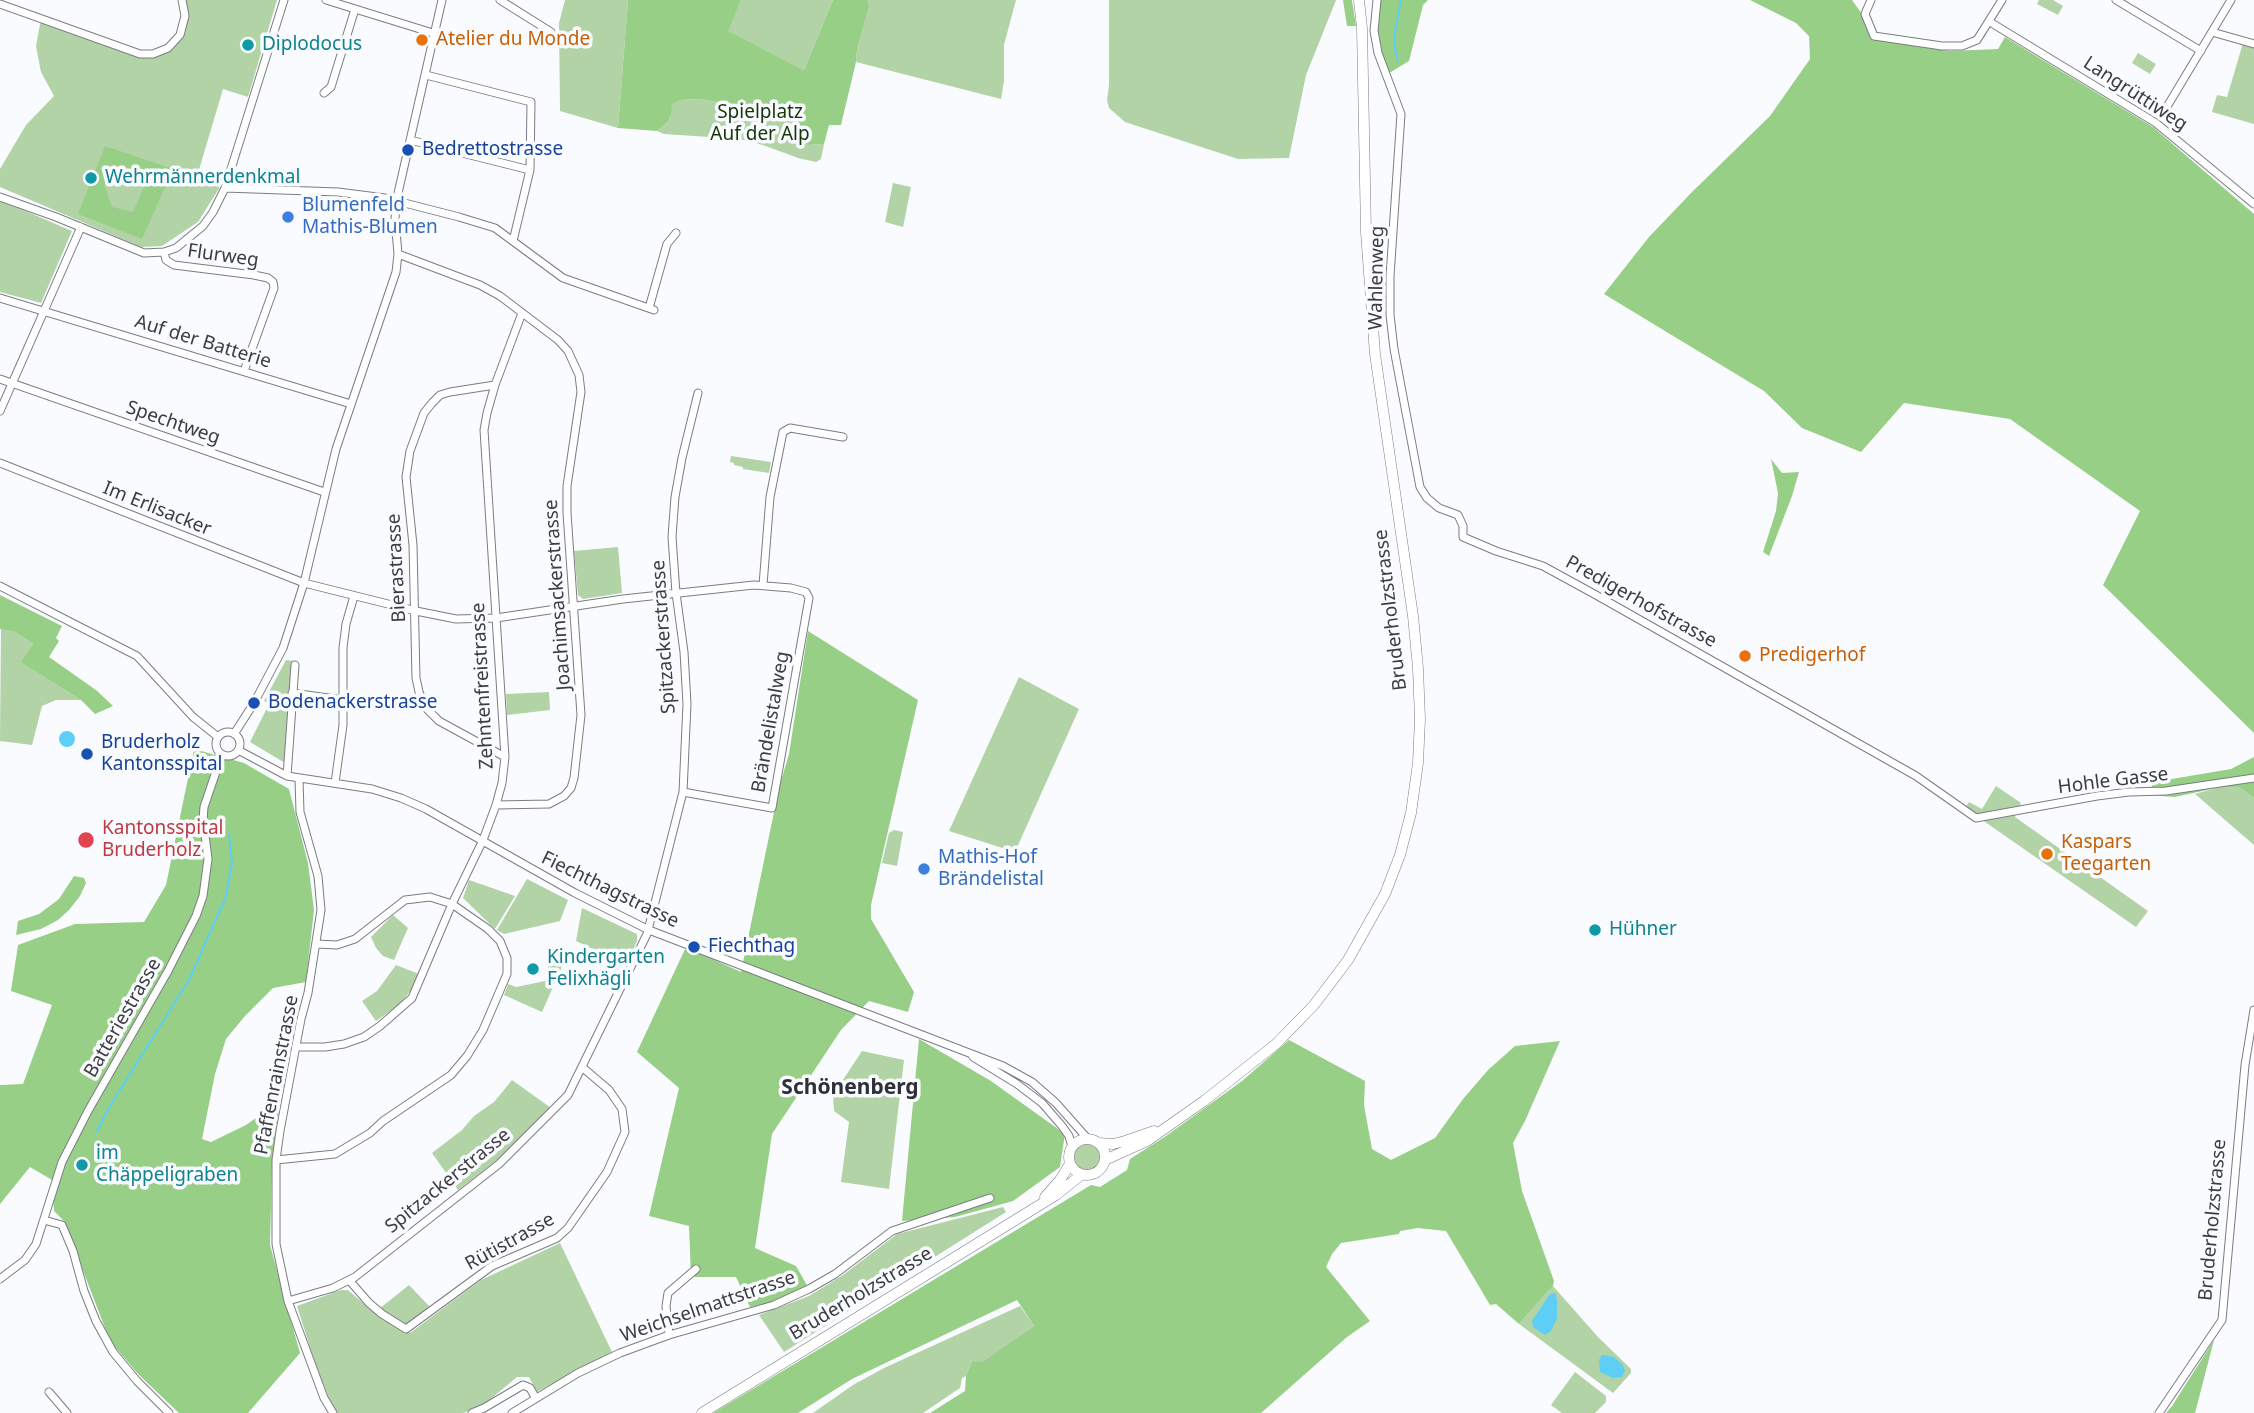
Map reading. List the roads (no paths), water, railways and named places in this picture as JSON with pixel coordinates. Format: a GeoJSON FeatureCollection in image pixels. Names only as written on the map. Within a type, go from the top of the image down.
{"type":"FeatureCollection","features":[{"type":"Feature","properties":{"kind":"main road","name":"Bruderholzstrasse"},"geometry":{"type":"LineString","coordinates":[[702,1413],[1056,1195],[1082,1175],[1098,1172],[1105,1160],[1147,1141],[1241,1074],[1276,1044],[1331,985],[1368,928],[1385,894],[1400,855],[1411,813],[1418,763],[1420,719],[1413,616],[1375,354],[1366,232],[1362,28],[1359,0]]}},
{"type":"Feature","properties":{"kind":"main road","name":"Bruderholzstrasse"},"geometry":{"type":"LineString","coordinates":[[1087,1138],[1099,1143],[1113,1144],[1171,1125]]}},
{"type":"Feature","properties":{"kind":"main road"},"geometry":{"type":"LineString","coordinates":[[1072,1147],[1079,1140],[1087,1138]]}},
{"type":"Feature","properties":{"kind":"main road"},"geometry":{"type":"LineString","coordinates":[[1099,1143],[1104,1149],[1105,1160]]}},
{"type":"Feature","properties":{"kind":"main road","name":"Bruderholzstrasse"},"geometry":{"type":"LineString","coordinates":[[1038,1206],[1060,1181],[1070,1164],[1068,1155],[1072,1147]]}},
{"type":"Feature","properties":{"kind":"main road"},"geometry":{"type":"LineString","coordinates":[[1070,1164],[1074,1171],[1082,1175]]}},
{"type":"Feature","properties":{"kind":"street"},"geometry":{"type":"LineString","coordinates":[[0,4],[140,54],[153,54],[168,48],[180,35],[185,16],[182,0]]}},
{"type":"Feature","properties":{"kind":"street"},"geometry":{"type":"LineString","coordinates":[[0,197],[144,253],[176,247],[203,226],[225,188],[284,0]]}},
{"type":"Feature","properties":{"kind":"street"},"geometry":{"type":"LineString","coordinates":[[326,0],[436,34]]}},
{"type":"Feature","properties":{"kind":"street"},"geometry":{"type":"LineString","coordinates":[[234,734],[284,648],[304,583],[336,449],[393,281],[398,254],[396,202],[442,0]]}},
{"type":"Feature","properties":{"kind":"street"},"geometry":{"type":"LineString","coordinates":[[500,0],[551,32]]}},
{"type":"Feature","properties":{"kind":"street","name":"Wahlenweg"},"geometry":{"type":"LineString","coordinates":[[1377,0],[1374,31],[1378,53],[1401,114],[1390,276],[1390,315],[1394,349],[1420,487],[1427,498],[1440,508],[1458,515],[1463,526],[1463,537]]}},
{"type":"Feature","properties":{"kind":"street"},"geometry":{"type":"LineString","coordinates":[[1871,0],[1865,14],[1874,36],[1942,46],[1962,46],[1977,40],[2002,0]]}},
{"type":"Feature","properties":{"kind":"street"},"geometry":{"type":"LineString","coordinates":[[2116,0],[2202,51]]}},
{"type":"Feature","properties":{"kind":"street"},"geometry":{"type":"LineString","coordinates":[[2165,110],[2231,0]]}},
{"type":"Feature","properties":{"kind":"street"},"geometry":{"type":"LineString","coordinates":[[324,93],[331,87],[355,9]]}},
{"type":"Feature","properties":{"kind":"street","name":"Langrüttiweg"},"geometry":{"type":"LineString","coordinates":[[1990,22],[2156,123],[2254,204]]}},
{"type":"Feature","properties":{"kind":"street"},"geometry":{"type":"LineString","coordinates":[[2213,32],[2254,44]]}},
{"type":"Feature","properties":{"kind":"street"},"geometry":{"type":"LineString","coordinates":[[426,75],[531,102],[530,170],[513,241]]}},
{"type":"Feature","properties":{"kind":"street"},"geometry":{"type":"LineString","coordinates":[[411,140],[530,170]]}},
{"type":"Feature","properties":{"kind":"street"},"geometry":{"type":"LineString","coordinates":[[225,188],[338,192],[385,198],[495,228],[562,278],[652,309],[667,244],[676,233]]}},
{"type":"Feature","properties":{"kind":"street"},"geometry":{"type":"LineString","coordinates":[[0,411],[81,227]]}},
{"type":"Feature","properties":{"kind":"street","name":"Flurweg"},"geometry":{"type":"LineString","coordinates":[[164,251],[166,260],[174,265],[254,275],[273,282],[274,288],[244,371]]}},
{"type":"Feature","properties":{"kind":"street","name":"Joachimsackerstrasse"},"geometry":{"type":"LineString","coordinates":[[398,254],[480,285],[500,296],[558,340],[568,351],[579,375],[581,392],[568,486],[567,513],[582,727],[571,788],[564,796],[549,804],[496,805]]}},
{"type":"Feature","properties":{"kind":"street","name":"Auf der Batterie"},"geometry":{"type":"LineString","coordinates":[[0,298],[351,404]]}},
{"type":"Feature","properties":{"kind":"street","name":"Zehntenfreistrasse"},"geometry":{"type":"LineString","coordinates":[[296,1047],[341,1045],[364,1037],[412,998],[496,805],[505,757],[484,430],[495,385],[522,313]]}},
{"type":"Feature","properties":{"kind":"street","name":"Spechtweg"},"geometry":{"type":"LineString","coordinates":[[0,379],[324,492]]}},
{"type":"Feature","properties":{"kind":"street","name":"Bierastrasse"},"geometry":{"type":"LineString","coordinates":[[495,385],[440,396],[424,413],[410,451],[406,477],[413,545],[416,678],[419,692],[425,707],[439,721],[505,757]]}},
{"type":"Feature","properties":{"kind":"street","name":"Spitzackerstrasse"},"geometry":{"type":"LineString","coordinates":[[288,1301],[349,1280],[499,1164],[568,1095],[649,930],[683,792],[687,704],[672,537],[682,458],[698,393]]}},
{"type":"Feature","properties":{"kind":"street"},"geometry":{"type":"LineString","coordinates":[[763,585],[770,497],[783,432],[790,428],[842,437]]}},
{"type":"Feature","properties":{"kind":"street","name":"Im Erlisacker"},"geometry":{"type":"LineString","coordinates":[[0,463],[304,583],[456,619],[496,618],[676,593],[763,585],[802,589],[809,595]]}},
{"type":"Feature","properties":{"kind":"street","name":"Predigerhofstrasse"},"geometry":{"type":"LineString","coordinates":[[1463,537],[1543,566],[1596,595],[1916,776],[1976,818]]}},
{"type":"Feature","properties":{"kind":"street"},"geometry":{"type":"LineString","coordinates":[[0,586],[137,656],[193,716],[218,737]]}},
{"type":"Feature","properties":{"kind":"street","name":"Brändelistalweg"},"geometry":{"type":"LineString","coordinates":[[683,792],[772,808],[809,595]]}},
{"type":"Feature","properties":{"kind":"street"},"geometry":{"type":"LineString","coordinates":[[335,783],[344,726],[343,649],[346,624],[354,596]]}},
{"type":"Feature","properties":{"kind":"street"},"geometry":{"type":"LineString","coordinates":[[287,776],[295,665]]}},
{"type":"Feature","properties":{"kind":"street"},"geometry":{"type":"LineString","coordinates":[[292,693],[343,700]]}},
{"type":"Feature","properties":{"kind":"street"},"geometry":{"type":"LineString","coordinates":[[227,732],[234,734],[239,743],[238,750],[232,754],[222,754],[217,748],[218,737],[227,732]]}},
{"type":"Feature","properties":{"kind":"street","name":"Fiechthagstrasse"},"geometry":{"type":"LineString","coordinates":[[238,750],[287,776],[372,789],[401,798],[483,839],[575,893],[649,930],[984,1057],[1032,1082],[1056,1103],[1087,1138]]}},
{"type":"Feature","properties":{"kind":"street","name":"Batteriestrasse"},"geometry":{"type":"LineString","coordinates":[[0,1279],[25,1261],[36,1244],[62,1162],[196,916],[203,896],[208,859],[202,820],[204,807],[222,754]]}},
{"type":"Feature","properties":{"kind":"street","name":"Hohle Gasse"},"geometry":{"type":"LineString","coordinates":[[1976,818],[2097,796],[2165,791],[2254,778]]}},
{"type":"Feature","properties":{"kind":"street","name":"Pfaffenrainstrasse"},"geometry":{"type":"LineString","coordinates":[[299,779],[300,812],[318,876],[320,910],[276,1160],[276,1249],[288,1301],[332,1413]]}},
{"type":"Feature","properties":{"kind":"street"},"geometry":{"type":"LineString","coordinates":[[276,1160],[335,1154],[370,1133],[383,1121],[451,1075],[467,1056],[499,997],[507,974],[507,958],[500,941],[488,929],[452,904],[430,897],[405,900],[355,939],[337,945],[316,944]]}},
{"type":"Feature","properties":{"kind":"street","name":"Bruderholzstrasse"},"geometry":{"type":"LineString","coordinates":[[2159,1413],[2222,1320],[2245,1065],[2254,1011]]}},
{"type":"Feature","properties":{"kind":"street","name":"Fiechthagstrasse"},"geometry":{"type":"LineString","coordinates":[[960,1050],[1017,1084],[1042,1104],[1069,1136],[1072,1147]]}},
{"type":"Feature","properties":{"kind":"street","name":"Rütistrasse"},"geometry":{"type":"LineString","coordinates":[[349,1280],[369,1303],[406,1329],[492,1266],[557,1238],[568,1228],[607,1172],[625,1132],[622,1109],[609,1090],[582,1067]]}},
{"type":"Feature","properties":{"kind":"street","name":"Weichselmattstrasse"},"geometry":{"type":"LineString","coordinates":[[512,1413],[578,1373],[620,1353],[670,1335],[774,1305],[835,1274],[892,1231],[990,1198]]}},
{"type":"Feature","properties":{"kind":"street"},"geometry":{"type":"LineString","coordinates":[[44,1220],[62,1225],[96,1321],[119,1360],[158,1405],[169,1413]]}},
{"type":"Feature","properties":{"kind":"street"},"geometry":{"type":"LineString","coordinates":[[670,1335],[666,1306],[668,1293],[696,1269]]}},
{"type":"Feature","properties":{"kind":"street"},"geometry":{"type":"LineString","coordinates":[[472,1413],[523,1385],[530,1388],[535,1397]]}},
{"type":"Feature","properties":{"kind":"street"},"geometry":{"type":"LineString","coordinates":[[49,1392],[67,1413]]}},
{"type":"Feature","properties":{"kind":"street"},"geometry":{"type":"LineString","coordinates":[[154,1413],[158,1405]]}},
{"type":"Feature","properties":{"kind":"water"},"geometry":{"type":"Polygon","coordinates":[[[64,731],[70,731],[75,739],[73,745],[64,747],[59,742],[59,736],[64,731]]]}},
{"type":"Feature","properties":{"kind":"water"},"geometry":{"type":"Polygon","coordinates":[[[1554,1293],[1557,1318],[1551,1331],[1545,1335],[1533,1327],[1532,1321],[1550,1294],[1554,1293]]]}},
{"type":"Feature","properties":{"kind":"water"},"geometry":{"type":"Polygon","coordinates":[[[1602,1355],[1614,1357],[1623,1365],[1625,1371],[1622,1377],[1613,1378],[1600,1372],[1599,1360],[1602,1355]]]}},
{"type":"Feature","properties":{"kind":"waterway"},"geometry":{"type":"LineString","coordinates":[[1398,61],[1395,32],[1401,0]]}},
{"type":"Feature","properties":{"kind":"waterway"},"geometry":{"type":"LineString","coordinates":[[97,1132],[108,1109],[189,980],[225,899],[232,864],[229,834]]}},
{"type":"Feature","properties":{"kind":"place","name":"Atelier du Monde"},"geometry":{"type":"Point","coordinates":[422,40]}},
{"type":"Feature","properties":{"kind":"place","name":"Diplodocus"},"geometry":{"type":"Point","coordinates":[248,45]}},
{"type":"Feature","properties":{"kind":"place","name":"Bedrettostrasse"},"geometry":{"type":"Point","coordinates":[408,150]}},
{"type":"Feature","properties":{"kind":"place","name":"Wehrmännerdenkmal"},"geometry":{"type":"Point","coordinates":[91,178]}},
{"type":"Feature","properties":{"kind":"place","name":"Blumenfeld Mathis-Blumen"},"geometry":{"type":"Point","coordinates":[288,217]}},
{"type":"Feature","properties":{"kind":"place","name":"Predigerhof"},"geometry":{"type":"Point","coordinates":[1745,656]}},
{"type":"Feature","properties":{"kind":"place","name":"Bodenackerstrasse"},"geometry":{"type":"Point","coordinates":[254,703]}},
{"type":"Feature","properties":{"kind":"place","name":"Bruderholz Kantonsspital"},"geometry":{"type":"Point","coordinates":[87,754]}},
{"type":"Feature","properties":{"kind":"place","name":"Kantonsspital Bruderholz"},"geometry":{"type":"Point","coordinates":[86,840]}},
{"type":"Feature","properties":{"kind":"place","name":"Kaspars Teegarten"},"geometry":{"type":"Point","coordinates":[2047,854]}},
{"type":"Feature","properties":{"kind":"place","name":"Mathis-Hof Brändelistal"},"geometry":{"type":"Point","coordinates":[924,869]}},
{"type":"Feature","properties":{"kind":"place","name":"Hühner"},"geometry":{"type":"Point","coordinates":[1595,930]}},
{"type":"Feature","properties":{"kind":"place","name":"Fiechthag"},"geometry":{"type":"Point","coordinates":[694,947]}},
{"type":"Feature","properties":{"kind":"place","name":"Kindergarten Felixhägli"},"geometry":{"type":"Point","coordinates":[533,969]}},
{"type":"Feature","properties":{"kind":"place","name":"im Chäppeligraben"},"geometry":{"type":"Point","coordinates":[82,1165]}},
{"type":"Feature","properties":{"kind":"district","name":"Schönenberg"},"geometry":{"type":"Point","coordinates":[850,1088]}},
{"type":"Feature","properties":{"kind":"park label","name":"Spielplatz Auf der Alp"},"geometry":{"type":"Point","coordinates":[760,124]}}]}
